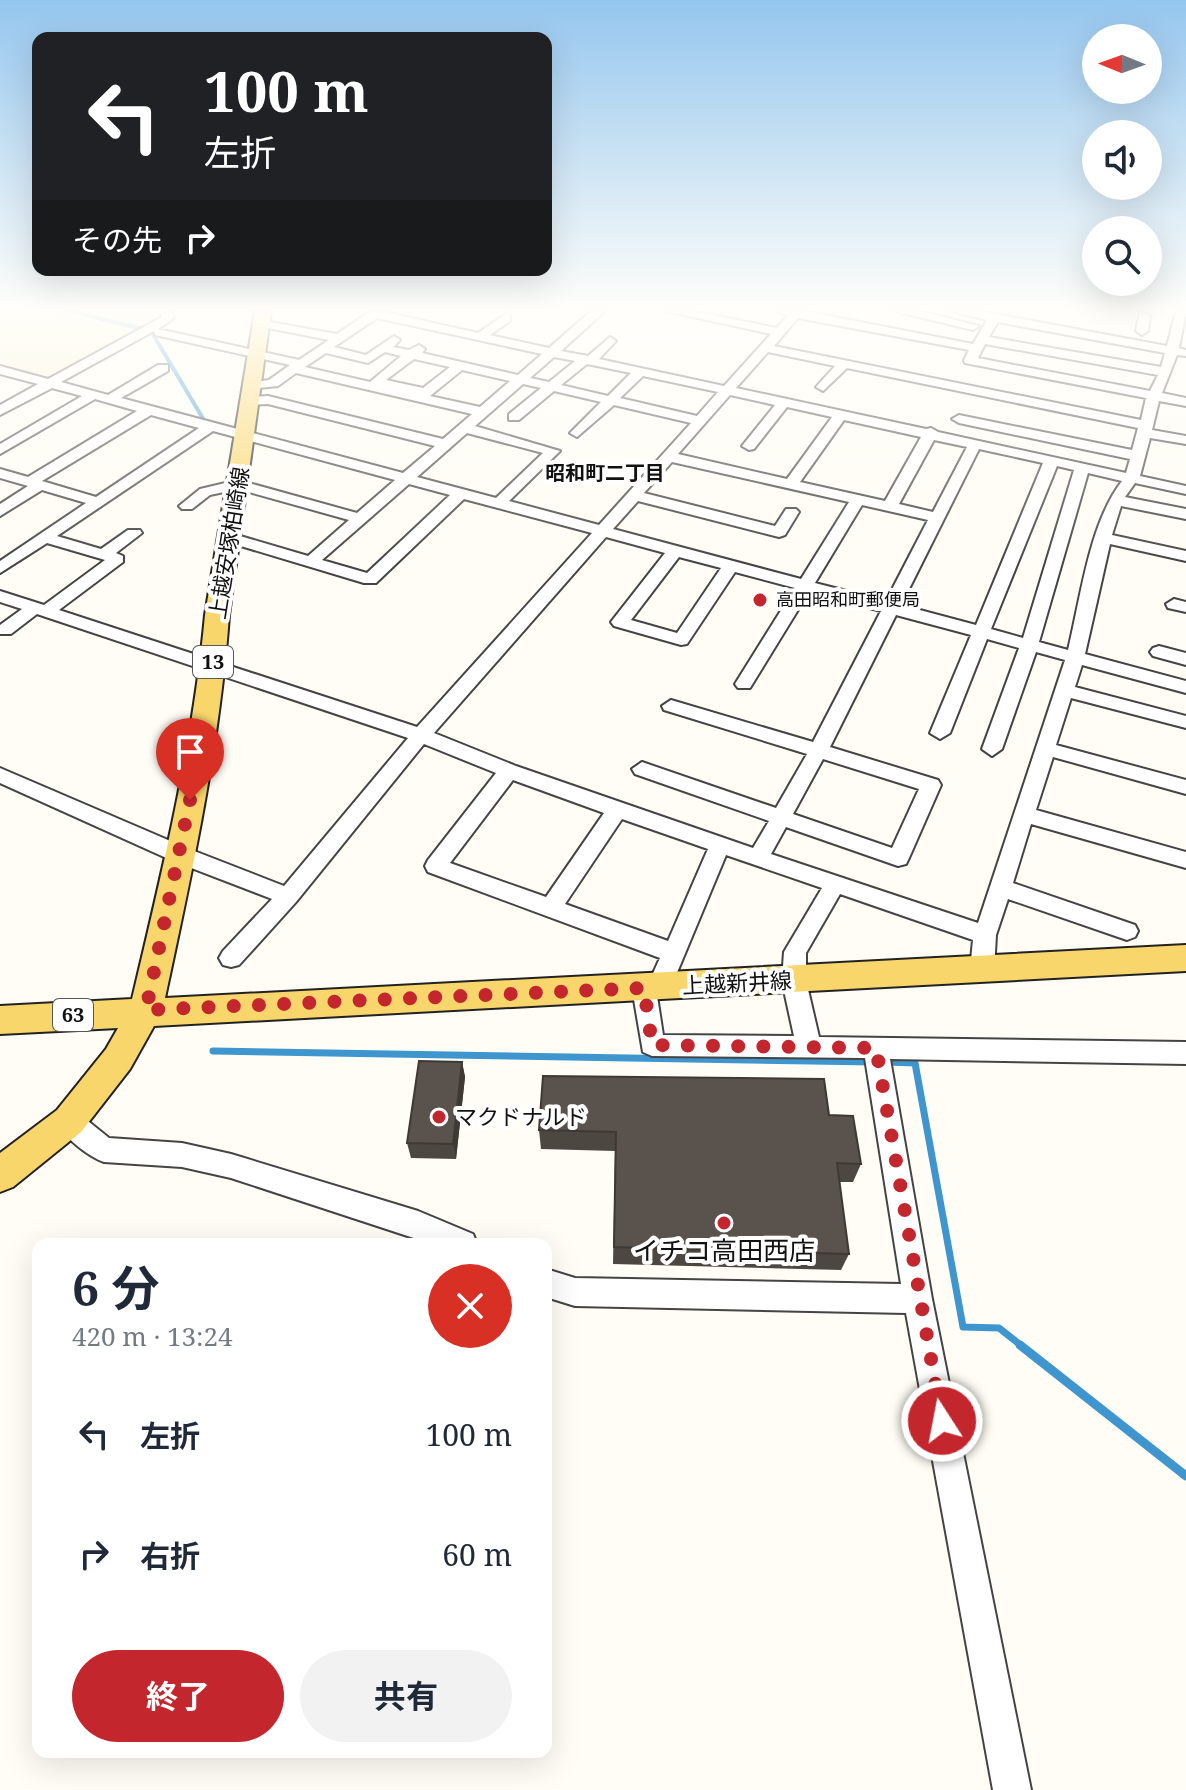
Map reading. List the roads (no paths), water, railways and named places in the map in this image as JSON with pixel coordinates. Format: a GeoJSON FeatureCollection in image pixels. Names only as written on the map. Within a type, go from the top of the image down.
{"type":"FeatureCollection","features":[{"type":"Feature","properties":{"kind":"main road","name":"上越安塚柏崎線"},"geometry":{"type":"LineString","coordinates":[[8,1164],[69,1121],[118,1059],[146,1010],[181,855],[213,664],[217,615],[252,395]]}},
{"type":"Feature","properties":{"kind":"main road","name":"上越新井線"},"geometry":{"type":"LineString","coordinates":[[0,1020],[146,1010],[794,981],[1186,958]]}},
{"type":"Feature","properties":{"kind":"street"},"geometry":{"type":"LineString","coordinates":[[0,411],[28,395]]}},
{"type":"Feature","properties":{"kind":"street"},"geometry":{"type":"LineString","coordinates":[[0,450],[93,395],[602,534],[1186,687]]}},
{"type":"Feature","properties":{"kind":"street"},"geometry":{"type":"LineString","coordinates":[[109,400],[118,395]]}},
{"type":"Feature","properties":{"kind":"street"},"geometry":{"type":"LineString","coordinates":[[256,395],[445,444]]}},
{"type":"Feature","properties":{"kind":"street"},"geometry":{"type":"LineString","coordinates":[[412,395],[482,412]]}},
{"type":"Feature","properties":{"kind":"street"},"geometry":{"type":"LineString","coordinates":[[311,561],[503,395]]}},
{"type":"Feature","properties":{"kind":"street"},"geometry":{"type":"LineString","coordinates":[[514,417],[542,395]]}},
{"type":"Feature","properties":{"kind":"street"},"geometry":{"type":"LineString","coordinates":[[592,395],[701,421]]}},
{"type":"Feature","properties":{"kind":"street"},"geometry":{"type":"LineString","coordinates":[[577,433],[615,395]]}},
{"type":"Feature","properties":{"kind":"street"},"geometry":{"type":"LineString","coordinates":[[231,958],[288,896],[421,735],[726,395]]}},
{"type":"Feature","properties":{"kind":"street"},"geometry":{"type":"LineString","coordinates":[[750,395],[1186,490]]}},
{"type":"Feature","properties":{"kind":"street"},"geometry":{"type":"LineString","coordinates":[[948,438],[973,395]]}},
{"type":"Feature","properties":{"kind":"street"},"geometry":{"type":"LineString","coordinates":[[996,395],[1186,440]]}},
{"type":"Feature","properties":{"kind":"street"},"geometry":{"type":"LineString","coordinates":[[982,970],[985,935],[1075,658],[1103,538],[1115,500],[1132,478],[1156,395]]}},
{"type":"Feature","properties":{"kind":"street"},"geometry":{"type":"LineString","coordinates":[[749,446],[784,402]]}},
{"type":"Feature","properties":{"kind":"street"},"geometry":{"type":"LineString","coordinates":[[0,511],[35,483],[147,411]]}},
{"type":"Feature","properties":{"kind":"street"},"geometry":{"type":"LineString","coordinates":[[791,484],[841,414]]}},
{"type":"Feature","properties":{"kind":"street"},"geometry":{"type":"LineString","coordinates":[[959,419],[1138,456]]}},
{"type":"Feature","properties":{"kind":"street"},"geometry":{"type":"LineString","coordinates":[[0,568],[208,428]]}},
{"type":"Feature","properties":{"kind":"street"},"geometry":{"type":"LineString","coordinates":[[465,428],[556,448],[497,505]]}},
{"type":"Feature","properties":{"kind":"street"},"geometry":{"type":"LineString","coordinates":[[893,501],[931,432]]}},
{"type":"Feature","properties":{"kind":"street"},"geometry":{"type":"LineString","coordinates":[[759,857],[818,751],[975,444]]}},
{"type":"Feature","properties":{"kind":"street"},"geometry":{"type":"LineString","coordinates":[[671,457],[936,517]]}},
{"type":"Feature","properties":{"kind":"street"},"geometry":{"type":"LineString","coordinates":[[940,733],[1052,460]]}},
{"type":"Feature","properties":{"kind":"street"},"geometry":{"type":"LineString","coordinates":[[992,749],[1029,646],[1082,467]]}},
{"type":"Feature","properties":{"kind":"street"},"geometry":{"type":"LineString","coordinates":[[0,473],[97,502]]}},
{"type":"Feature","properties":{"kind":"street"},"geometry":{"type":"LineString","coordinates":[[187,506],[205,492],[238,484],[359,518]]}},
{"type":"Feature","properties":{"kind":"street"},"geometry":{"type":"LineString","coordinates":[[230,538],[370,579],[459,495]]}},
{"type":"Feature","properties":{"kind":"street"},"geometry":{"type":"LineString","coordinates":[[636,496],[779,532],[791,512]]}},
{"type":"Feature","properties":{"kind":"street"},"geometry":{"type":"LineString","coordinates":[[744,684],[858,499]]}},
{"type":"Feature","properties":{"kind":"street"},"geometry":{"type":"LineString","coordinates":[[1115,500],[1186,514]]}},
{"type":"Feature","properties":{"kind":"street"},"geometry":{"type":"LineString","coordinates":[[103,555],[134,533]]}},
{"type":"Feature","properties":{"kind":"street"},"geometry":{"type":"LineString","coordinates":[[5,630],[117,559],[46,538]]}},
{"type":"Feature","properties":{"kind":"street"},"geometry":{"type":"LineString","coordinates":[[1103,538],[1186,556]]}},
{"type":"Feature","properties":{"kind":"street"},"geometry":{"type":"LineString","coordinates":[[674,552],[620,622],[681,640],[730,567]]}},
{"type":"Feature","properties":{"kind":"street"},"geometry":{"type":"LineString","coordinates":[[0,596],[421,735],[617,810],[985,935]]}},
{"type":"Feature","properties":{"kind":"street"},"geometry":{"type":"LineString","coordinates":[[1159,652],[1186,659]]}},
{"type":"Feature","properties":{"kind":"street"},"geometry":{"type":"LineString","coordinates":[[1065,690],[1186,722]]}},
{"type":"Feature","properties":{"kind":"street"},"geometry":{"type":"LineString","coordinates":[[642,769],[898,858],[931,785],[671,706]]}},
{"type":"Feature","properties":{"kind":"street"},"geometry":{"type":"LineString","coordinates":[[1047,749],[1186,787]]}},
{"type":"Feature","properties":{"kind":"street"},"geometry":{"type":"LineString","coordinates":[[509,771],[436,866],[674,953]]}},
{"type":"Feature","properties":{"kind":"street"},"geometry":{"type":"LineString","coordinates":[[0,775],[181,855],[288,896]]}},
{"type":"Feature","properties":{"kind":"street"},"geometry":{"type":"LineString","coordinates":[[551,908],[617,810]]}},
{"type":"Feature","properties":{"kind":"street"},"geometry":{"type":"LineString","coordinates":[[1026,815],[1186,860]]}},
{"type":"Feature","properties":{"kind":"street"},"geometry":{"type":"LineString","coordinates":[[720,845],[674,953],[651,987],[652,1045],[1186,1053]]}},
{"type":"Feature","properties":{"kind":"street"},"geometry":{"type":"LineString","coordinates":[[809,1047],[794,981],[795,952],[836,883]]}},
{"type":"Feature","properties":{"kind":"street"},"geometry":{"type":"LineString","coordinates":[[999,887],[1127,931]]}},
{"type":"Feature","properties":{"kind":"street"},"geometry":{"type":"LineString","coordinates":[[876,1048],[918,1299],[1012,1790]]}},
{"type":"Feature","properties":{"kind":"street"},"geometry":{"type":"LineString","coordinates":[[69,1121],[104,1150],[182,1155],[231,1166],[418,1224],[450,1238]]}},
{"type":"Feature","properties":{"kind":"street"},"geometry":{"type":"LineString","coordinates":[[552,1285],[575,1292],[918,1299]]}},
{"type":"Feature","properties":{"kind":"waterway"},"geometry":{"type":"LineString","coordinates":[[189,395],[205,422]]}},
{"type":"Feature","properties":{"kind":"waterway"},"geometry":{"type":"LineString","coordinates":[[213,1051],[874,1062]]}},
{"type":"Feature","properties":{"kind":"waterway"},"geometry":{"type":"LineString","coordinates":[[885,1062],[915,1063],[963,1327],[999,1328],[1023,1347]]}},
{"type":"Feature","properties":{"kind":"waterway"},"geometry":{"type":"LineString","coordinates":[[1020,1345],[1186,1476]]}},
{"type":"Feature","properties":{"kind":"place","name":"高田昭和町郵便局"},"geometry":{"type":"Point","coordinates":[760,600]}},
{"type":"Feature","properties":{"kind":"place","name":"マクドナルド"},"geometry":{"type":"Point","coordinates":[439,1117]}},
{"type":"Feature","properties":{"kind":"place","name":"イチコ高田西店"},"geometry":{"type":"Point","coordinates":[724,1223]}},
{"type":"Feature","properties":{"kind":"district","name":"昭和町二丁目"},"geometry":{"type":"Point","coordinates":[605,473]}}]}
